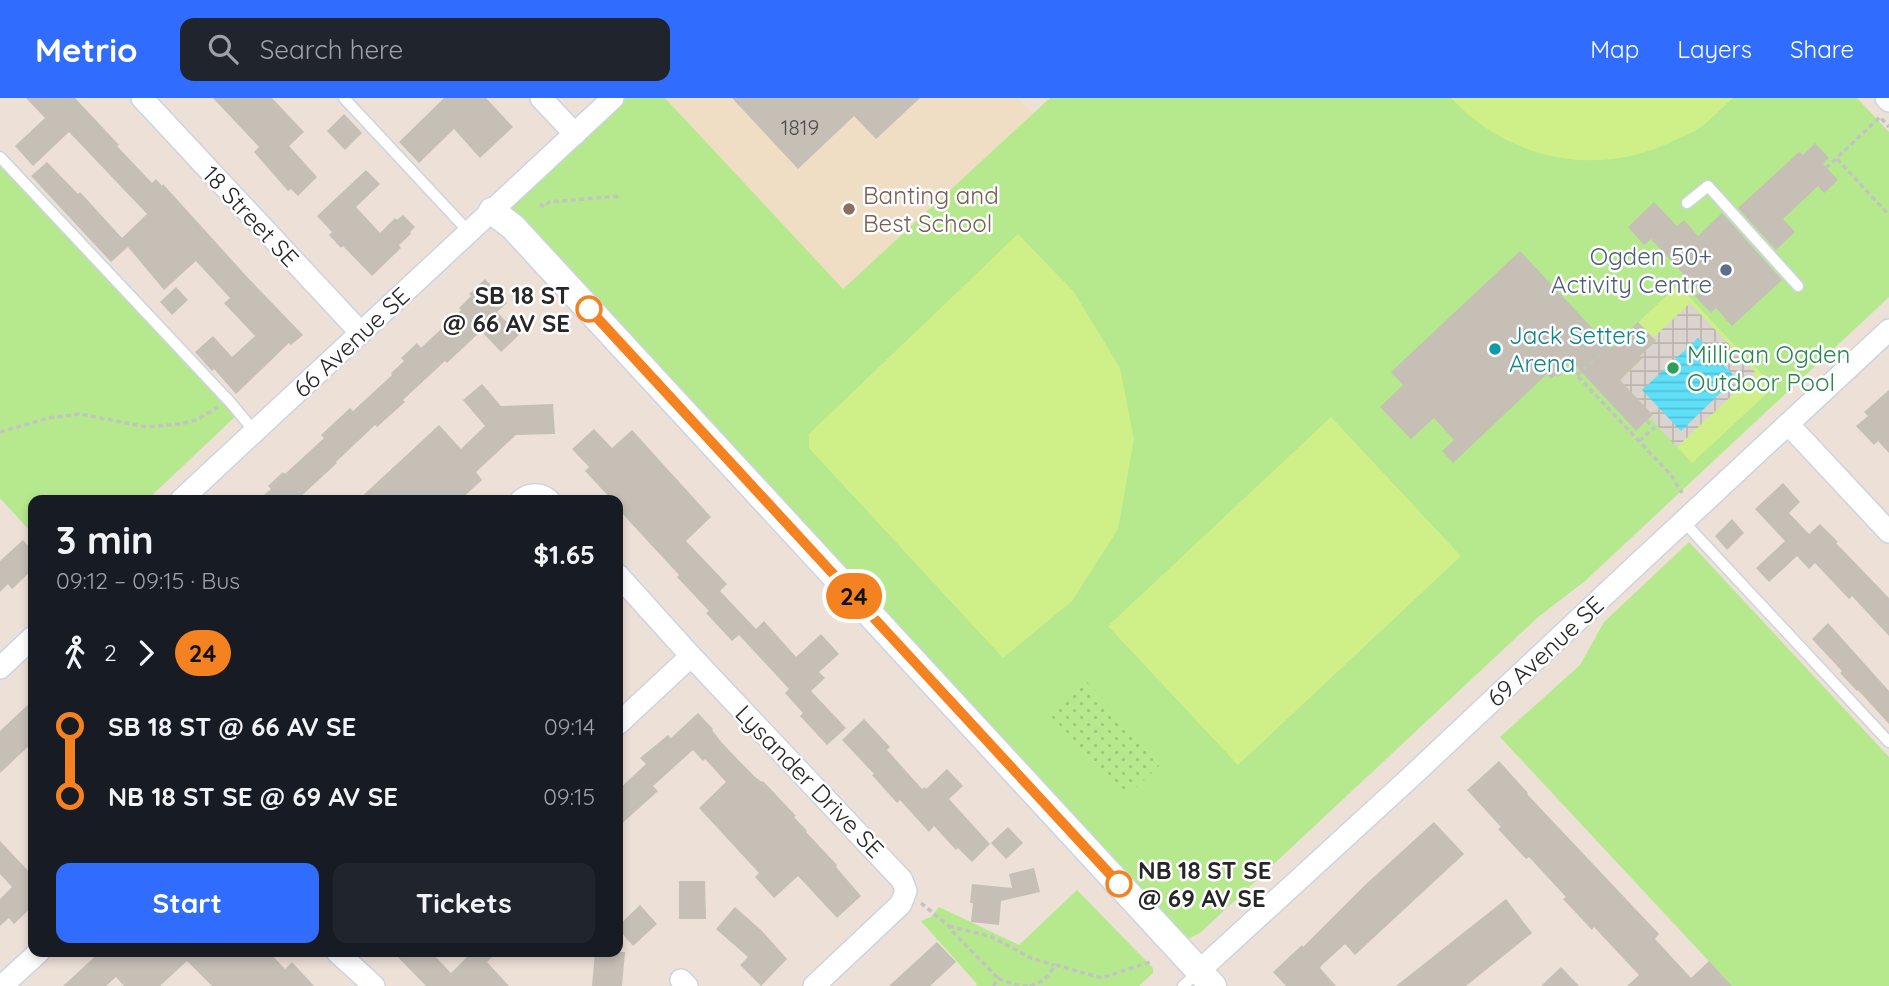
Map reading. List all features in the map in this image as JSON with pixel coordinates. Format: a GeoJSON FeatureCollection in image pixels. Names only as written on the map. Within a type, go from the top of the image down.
{"type":"FeatureCollection","features":[{"type":"Feature","properties":{"kind":"street","name":"18 Street SE"},"geometry":{"type":"LineString","coordinates":[[142,98],[360,333]]}},
{"type":"Feature","properties":{"kind":"street"},"geometry":{"type":"LineString","coordinates":[[541,98],[575,134]]}},
{"type":"Feature","properties":{"kind":"street","name":"66 Avenue SE"},"geometry":{"type":"LineString","coordinates":[[204,493],[255,432],[613,98]]}},
{"type":"Feature","properties":{"kind":"street"},"geometry":{"type":"LineString","coordinates":[[492,211],[513,227],[1199,981]]}},
{"type":"Feature","properties":{"kind":"street","name":"69 Avenue SE"},"geometry":{"type":"LineString","coordinates":[[1199,981],[1683,521],[1889,330]]}},
{"type":"Feature","properties":{"kind":"street"},"geometry":{"type":"LineString","coordinates":[[1788,424],[1889,532]]}},
{"type":"Feature","properties":{"kind":"street","name":"Lysander Drive SE"},"geometry":{"type":"LineString","coordinates":[[623,581],[893,868],[906,891]]}},
{"type":"Feature","properties":{"kind":"street"},"geometry":{"type":"LineString","coordinates":[[0,668],[28,642]]}},
{"type":"Feature","properties":{"kind":"street"},"geometry":{"type":"LineString","coordinates":[[623,719],[691,656]]}},
{"type":"Feature","properties":{"kind":"street"},"geometry":{"type":"LineString","coordinates":[[814,986],[887,919],[901,904],[906,891]]}},
{"type":"Feature","properties":{"kind":"street"},"geometry":{"type":"LineString","coordinates":[[2,986],[34,957]]}},
{"type":"Feature","properties":{"kind":"street"},"geometry":{"type":"LineString","coordinates":[[342,957],[374,986]]}},
{"type":"Feature","properties":{"kind":"lane"},"geometry":{"type":"LineString","coordinates":[[344,98],[469,232]]}},
{"type":"Feature","properties":{"kind":"lane"},"geometry":{"type":"LineString","coordinates":[[0,157],[255,432]]}},
{"type":"Feature","properties":{"kind":"lane"},"geometry":{"type":"LineString","coordinates":[[1687,203],[1708,186],[1798,286]]}},
{"type":"Feature","properties":{"kind":"lane"},"geometry":{"type":"LineString","coordinates":[[1683,521],[1889,742]]}},
{"type":"Feature","properties":{"kind":"path"},"geometry":{"type":"LineString","coordinates":[[1826,168],[1880,117],[1889,127]]}},
{"type":"Feature","properties":{"kind":"path"},"geometry":{"type":"LineString","coordinates":[[1837,159],[1889,215]]}},
{"type":"Feature","properties":{"kind":"path"},"geometry":{"type":"LineString","coordinates":[[540,204],[544,207],[549,202],[621,196]]}},
{"type":"Feature","properties":{"kind":"path"},"geometry":{"type":"LineString","coordinates":[[1577,375],[1600,354],[1602,356]]}},
{"type":"Feature","properties":{"kind":"path"},"geometry":{"type":"LineString","coordinates":[[1556,375],[1572,370],[1671,475],[1682,493]]}},
{"type":"Feature","properties":{"kind":"path"},"geometry":{"type":"LineString","coordinates":[[0,432],[50,418],[80,414],[147,427],[179,424],[196,420],[230,402]]}},
{"type":"Feature","properties":{"kind":"path"},"geometry":{"type":"LineString","coordinates":[[1639,441],[1654,428],[1647,421]]}},
{"type":"Feature","properties":{"kind":"path"},"geometry":{"type":"LineString","coordinates":[[906,891],[949,926],[999,979],[1029,986],[1044,980],[1056,965]]}},
{"type":"Feature","properties":{"kind":"path"},"geometry":{"type":"LineString","coordinates":[[949,926],[992,937],[1031,958],[1102,978],[1150,962]]}},
{"type":"Feature","properties":{"kind":"path"},"geometry":{"type":"LineString","coordinates":[[993,986],[999,979]]}},
{"type":"Feature","properties":{"kind":"shaded area","name":"Banting and Best School"},"geometry":{"type":"Polygon","coordinates":[[[665,98],[1017,98],[1033,114],[843,289],[665,98]]]}},
{"type":"Feature","properties":{"kind":"shaded area"},"geometry":{"type":"Polygon","coordinates":[[[1690,303],[1756,373],[1677,447],[1650,418],[1653,415],[1620,380],[1643,359],[1640,356],[1656,341],[1653,338],[1690,303]]]}},
{"type":"Feature","properties":{"kind":"green space"},"geometry":{"type":"Polygon","coordinates":[[[613,98],[665,98],[843,289],[1050,98],[1857,98],[1889,132],[1889,297],[1585,581],[1537,618],[1200,933],[1176,945],[492,211],[613,98]]]}},
{"type":"Feature","properties":{"kind":"green space"},"geometry":{"type":"Polygon","coordinates":[[[1451,98],[1733,98],[1701,127],[1683,137],[1648,151],[1618,158],[1587,160],[1557,157],[1500,137],[1474,119],[1451,98]]]}},
{"type":"Feature","properties":{"kind":"green space"},"geometry":{"type":"Polygon","coordinates":[[[0,155],[239,413],[152,495],[28,495],[28,529],[0,498],[0,155]]]}},
{"type":"Feature","properties":{"kind":"green space"},"geometry":{"type":"Polygon","coordinates":[[[1018,234],[1074,292],[1120,368],[1134,439],[1118,529],[1072,601],[1003,658],[809,448],[809,434],[1018,234]]]}},
{"type":"Feature","properties":{"kind":"green space","name":"Millican Ogden Outdoor Pool"},"geometry":{"type":"Polygon","coordinates":[[[1678,285],[1774,387],[1692,463],[1651,418],[1636,431],[1583,374],[1678,285]]]}},
{"type":"Feature","properties":{"kind":"green space"},"geometry":{"type":"Polygon","coordinates":[[[1331,417],[1461,556],[1238,765],[1108,626],[1331,417]]]}},
{"type":"Feature","properties":{"kind":"green space"},"geometry":{"type":"Polygon","coordinates":[[[1689,542],[1889,757],[1889,986],[1732,986],[1500,737],[1580,665],[1604,622],[1689,542]]]}},
{"type":"Feature","properties":{"kind":"green space"},"geometry":{"type":"Polygon","coordinates":[[[1086,681],[1163,762],[1127,796],[1050,715],[1086,681]]]}},
{"type":"Feature","properties":{"kind":"green space"},"geometry":{"type":"Polygon","coordinates":[[[1077,890],[1153,968],[1153,973],[1139,986],[976,986],[921,921],[931,917],[939,907],[1019,945],[1077,890]]]}},
{"type":"Feature","properties":{"kind":"water"},"geometry":{"type":"Polygon","coordinates":[[[1698,338],[1736,378],[1681,431],[1642,390],[1698,338]]]}},
{"type":"Feature","properties":{"kind":"building"},"geometry":{"type":"Polygon","coordinates":[[[26,98],[75,98],[152,183],[156,179],[162,186],[163,184],[303,335],[291,345],[289,343],[236,394],[195,352],[213,336],[232,357],[255,336],[224,303],[230,298],[196,261],[164,290],[128,247],[111,262],[31,176],[47,162],[78,194],[80,192],[122,238],[147,214],[69,132],[33,166],[15,146],[45,118],[26,98]]]}},
{"type":"Feature","properties":{"kind":"building"},"geometry":{"type":"Polygon","coordinates":[[[213,98],[272,98],[304,132],[289,146],[317,177],[298,196],[291,189],[288,191],[254,152],[259,147],[213,98]]]}},
{"type":"Feature","properties":{"kind":"building"},"geometry":{"type":"Polygon","coordinates":[[[444,98],[486,98],[513,127],[480,158],[454,129],[419,163],[399,142],[444,98]]]}},
{"type":"Feature","properties":{"kind":"building"},"geometry":{"type":"Polygon","coordinates":[[[732,98],[920,98],[876,139],[854,116],[798,169],[732,98]]]}},
{"type":"Feature","properties":{"kind":"building"},"geometry":{"type":"Polygon","coordinates":[[[344,114],[362,133],[345,150],[327,131],[344,114]]]}},
{"type":"Feature","properties":{"kind":"building"},"geometry":{"type":"Polygon","coordinates":[[[1815,143],[1829,158],[1823,164],[1838,180],[1824,193],[1818,186],[1783,219],[1795,232],[1776,250],[1738,208],[1799,152],[1803,155],[1815,143]]]}},
{"type":"Feature","properties":{"kind":"building"},"geometry":{"type":"Polygon","coordinates":[[[366,170],[380,184],[356,207],[380,233],[395,218],[397,220],[403,215],[415,227],[399,245],[401,248],[372,276],[329,235],[332,232],[317,216],[366,170]]]}},
{"type":"Feature","properties":{"kind":"building","name":"Ogden 50+ Activity Centre"},"geometry":{"type":"Polygon","coordinates":[[[1654,202],[1677,226],[1684,220],[1698,236],[1722,213],[1782,280],[1732,326],[1716,308],[1711,313],[1695,296],[1700,292],[1651,239],[1644,245],[1628,227],[1654,202]]]}},
{"type":"Feature","properties":{"kind":"building","name":"Jack Setters Arena"},"geometry":{"type":"Polygon","coordinates":[[[1520,251],[1611,348],[1638,322],[1656,341],[1620,380],[1653,415],[1636,431],[1571,361],[1551,379],[1547,374],[1453,463],[1442,451],[1454,440],[1434,418],[1411,439],[1380,407],[1403,385],[1391,372],[1520,251]]]}},
{"type":"Feature","properties":{"kind":"building"},"geometry":{"type":"Polygon","coordinates":[[[485,279],[507,303],[497,312],[519,335],[501,352],[481,331],[447,363],[445,361],[377,427],[375,425],[302,495],[264,495],[271,489],[268,486],[324,438],[321,435],[350,408],[353,411],[392,375],[404,361],[401,358],[417,343],[421,348],[461,310],[459,308],[471,296],[469,294],[485,279]]]}},
{"type":"Feature","properties":{"kind":"building"},"geometry":{"type":"Polygon","coordinates":[[[176,287],[188,300],[172,315],[160,302],[176,287]]]}},
{"type":"Feature","properties":{"kind":"building"},"geometry":{"type":"Polygon","coordinates":[[[482,384],[501,406],[553,404],[555,434],[516,435],[476,472],[482,480],[466,495],[363,495],[439,425],[461,449],[485,426],[463,400],[482,384]]]}},
{"type":"Feature","properties":{"kind":"building"},"geometry":{"type":"Polygon","coordinates":[[[1889,390],[1889,453],[1878,441],[1874,445],[1856,426],[1868,416],[1864,412],[1889,390]]]}},
{"type":"Feature","properties":{"kind":"building"},"geometry":{"type":"Polygon","coordinates":[[[594,429],[612,448],[632,430],[711,517],[686,541],[727,584],[720,591],[756,629],[764,621],[796,657],[821,634],[839,654],[819,672],[825,678],[811,691],[846,728],[827,745],[800,716],[803,713],[785,693],[789,689],[739,635],[732,641],[706,613],[709,611],[677,577],[679,575],[623,514],[623,495],[607,495],[585,471],[589,467],[572,449],[594,429]]]}},
{"type":"Feature","properties":{"kind":"building"},"geometry":{"type":"Polygon","coordinates":[[[1783,483],[1800,502],[1789,513],[1809,534],[1820,524],[1889,598],[1889,636],[1852,596],[1849,599],[1815,563],[1809,569],[1797,556],[1769,582],[1756,568],[1785,541],[1755,509],[1783,483]]]}},
{"type":"Feature","properties":{"kind":"building"},"geometry":{"type":"Polygon","coordinates":[[[1732,519],[1744,533],[1727,550],[1715,536],[1732,519]]]}},
{"type":"Feature","properties":{"kind":"building"},"geometry":{"type":"Polygon","coordinates":[[[23,540],[28,546],[28,574],[12,589],[8,584],[0,592],[0,561],[23,540]]]}},
{"type":"Feature","properties":{"kind":"building"},"geometry":{"type":"Polygon","coordinates":[[[1828,623],[1889,691],[1889,724],[1812,639],[1828,623]]]}},
{"type":"Feature","properties":{"kind":"building"},"geometry":{"type":"Polygon","coordinates":[[[28,705],[28,747],[0,773],[0,731],[28,705]]]}},
{"type":"Feature","properties":{"kind":"building"},"geometry":{"type":"Polygon","coordinates":[[[698,713],[722,743],[796,816],[794,817],[806,832],[861,896],[837,918],[798,876],[774,898],[755,877],[759,873],[699,808],[726,782],[693,750],[653,786],[658,791],[623,822],[623,785],[646,764],[640,758],[668,735],[671,738],[698,713]]]}},
{"type":"Feature","properties":{"kind":"building"},"geometry":{"type":"Polygon","coordinates":[[[864,719],[890,747],[887,750],[922,789],[926,789],[947,769],[963,786],[949,799],[990,844],[972,862],[958,848],[956,850],[934,826],[929,832],[900,800],[897,803],[842,740],[864,719]]]}},
{"type":"Feature","properties":{"kind":"building"},"geometry":{"type":"Polygon","coordinates":[[[1499,761],[1659,934],[1655,939],[1691,978],[1709,961],[1732,986],[1627,986],[1639,975],[1594,927],[1592,930],[1563,899],[1566,897],[1529,857],[1526,859],[1498,829],[1501,827],[1467,790],[1499,761]]]}},
{"type":"Feature","properties":{"kind":"building"},"geometry":{"type":"Polygon","coordinates":[[[1434,822],[1464,854],[1355,955],[1345,944],[1321,966],[1336,986],[1286,986],[1273,972],[1302,945],[1303,947],[1434,822]]]}},
{"type":"Feature","properties":{"kind":"building"},"geometry":{"type":"Polygon","coordinates":[[[1008,827],[1023,843],[1006,859],[991,843],[1008,827]]]}},
{"type":"Feature","properties":{"kind":"building"},"geometry":{"type":"Polygon","coordinates":[[[0,841],[28,871],[28,911],[14,924],[9,918],[0,926],[0,899],[12,887],[0,874],[0,841]]]}},
{"type":"Feature","properties":{"kind":"building"},"geometry":{"type":"Polygon","coordinates":[[[1034,868],[1040,892],[1001,901],[999,925],[971,922],[972,884],[1012,888],[1009,874],[1034,868]]]}},
{"type":"Feature","properties":{"kind":"building"},"geometry":{"type":"Polygon","coordinates":[[[679,881],[705,881],[706,919],[679,919],[679,881]]]}},
{"type":"Feature","properties":{"kind":"building"},"geometry":{"type":"Polygon","coordinates":[[[1506,899],[1532,933],[1466,986],[1396,986],[1506,899]]]}},
{"type":"Feature","properties":{"kind":"building"},"geometry":{"type":"Polygon","coordinates":[[[640,905],[657,924],[633,946],[623,935],[623,921],[640,905]]]}},
{"type":"Feature","properties":{"kind":"building"},"geometry":{"type":"Polygon","coordinates":[[[735,907],[761,930],[787,959],[761,986],[740,965],[748,957],[716,929],[735,907]]]}},
{"type":"Feature","properties":{"kind":"building"},"geometry":{"type":"Polygon","coordinates":[[[937,942],[956,962],[930,986],[889,986],[937,942]]]}},
{"type":"Feature","properties":{"kind":"building"},"geometry":{"type":"Polygon","coordinates":[[[625,952],[622,986],[592,986],[595,957],[623,957],[625,952]]]}},
{"type":"Feature","properties":{"kind":"building"},"geometry":{"type":"Polygon","coordinates":[[[95,957],[274,957],[285,969],[292,962],[314,986],[212,986],[187,961],[160,986],[124,986],[116,977],[106,986],[63,986],[95,957]]]}},
{"type":"Feature","properties":{"kind":"building"},"geometry":{"type":"Polygon","coordinates":[[[398,957],[436,957],[451,973],[467,957],[492,957],[487,962],[509,986],[426,986],[398,957]]]}},
{"type":"Feature","properties":{"kind":"building"},"geometry":{"type":"Polygon","coordinates":[[[1561,967],[1579,986],[1541,986],[1561,967]]]}},
{"type":"Feature","properties":{"kind":"bus line","name":"24"},"geometry":{"type":"LineString","coordinates":[[589,309],[1119,884]]}},
{"type":"Feature","properties":{"kind":"place","name":"Banting and Best School"},"geometry":{"type":"Point","coordinates":[849,209]}},
{"type":"Feature","properties":{"kind":"place","name":"Ogden 50+ Activity Centre"},"geometry":{"type":"Point","coordinates":[1726,270]}},
{"type":"Feature","properties":{"kind":"place","name":"SB 18 ST @ 66 AV SE"},"geometry":{"type":"Point","coordinates":[589,309]}},
{"type":"Feature","properties":{"kind":"place","name":"Jack Setters Arena"},"geometry":{"type":"Point","coordinates":[1495,349]}},
{"type":"Feature","properties":{"kind":"place","name":"Millican Ogden Outdoor Pool"},"geometry":{"type":"Point","coordinates":[1673,368]}},
{"type":"Feature","properties":{"kind":"place","name":"NB 18 ST SE @ 69 AV SE"},"geometry":{"type":"Point","coordinates":[1119,884]}}]}
